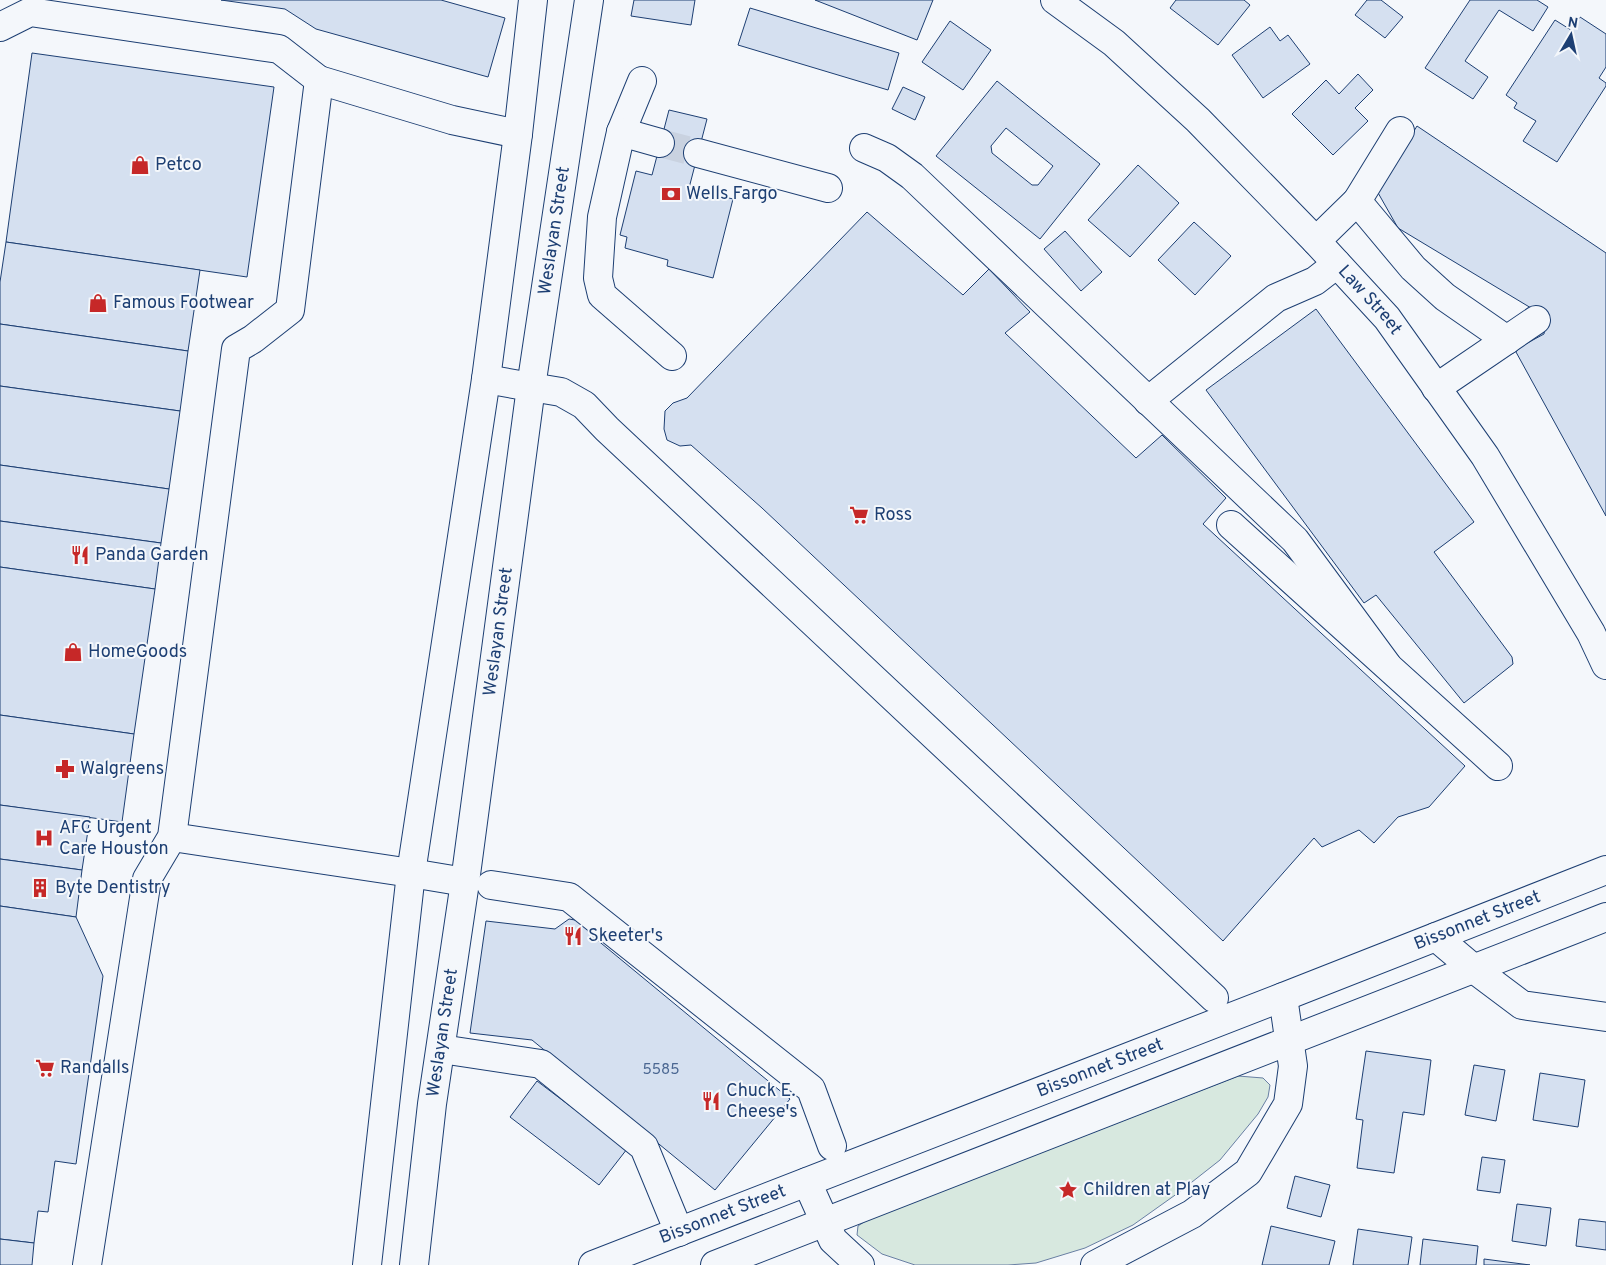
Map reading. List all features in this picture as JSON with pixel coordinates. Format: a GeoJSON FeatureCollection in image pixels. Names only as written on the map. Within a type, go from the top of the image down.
{"type":"FeatureCollection","features":[{"type":"Feature","properties":{"kind":"main road"},"geometry":{"type":"LineString","coordinates":[[367,1265],[410,873],[486,378],[518,134],[533,0]]}},
{"type":"Feature","properties":{"kind":"main road","name":"Weslayan Street"},"geometry":{"type":"LineString","coordinates":[[414,1265],[432,1104],[441,1049],[478,883],[531,387],[589,0]]}},
{"type":"Feature","properties":{"kind":"main road","name":"Law Street"},"geometry":{"type":"LineString","coordinates":[[1055,0],[1114,43],[1198,120],[1316,241],[1387,318],[1485,456],[1598,629],[1606,665]]}},
{"type":"Feature","properties":{"kind":"main road"},"geometry":{"type":"LineString","coordinates":[[0,27],[30,12],[279,49],[319,80],[452,120],[518,134]]}},
{"type":"Feature","properties":{"kind":"main road"},"geometry":{"type":"LineString","coordinates":[[87,1265],[147,879],[172,837],[236,349],[253,339],[290,310],[319,80]]}},
{"type":"Feature","properties":{"kind":"main road"},"geometry":{"type":"LineString","coordinates":[[642,81],[621,132],[602,217],[598,278],[602,295],[672,356]]}},
{"type":"Feature","properties":{"kind":"main road"},"geometry":{"type":"LineString","coordinates":[[1316,241],[1357,201],[1400,131]]}},
{"type":"Feature","properties":{"kind":"main road"},"geometry":{"type":"LineString","coordinates":[[621,132],[660,143]]}},
{"type":"Feature","properties":{"kind":"main road"},"geometry":{"type":"LineString","coordinates":[[864,148],[887,158],[912,176],[1295,540],[1387,665]]}},
{"type":"Feature","properties":{"kind":"main road"},"geometry":{"type":"LineString","coordinates":[[698,152],[828,188]]}},
{"type":"Feature","properties":{"kind":"main road"},"geometry":{"type":"LineString","coordinates":[[1357,201],[1413,268],[1432,286],[1445,298],[1507,340]]}},
{"type":"Feature","properties":{"kind":"main road"},"geometry":{"type":"LineString","coordinates":[[1148,401],[1276,298],[1315,281],[1337,264]]}},
{"type":"Feature","properties":{"kind":"main road"},"geometry":{"type":"LineString","coordinates":[[1436,388],[1536,320]]}},
{"type":"Feature","properties":{"kind":"main road"},"geometry":{"type":"LineString","coordinates":[[486,378],[561,392],[584,405],[614,436],[1214,998]]}},
{"type":"Feature","properties":{"kind":"main road"},"geometry":{"type":"LineString","coordinates":[[1231,525],[1498,766]]}},
{"type":"Feature","properties":{"kind":"main road"},"geometry":{"type":"LineString","coordinates":[[172,837],[569,897],[811,1089],[832,1146]]}},
{"type":"Feature","properties":{"kind":"main road","name":"Bissonnet Street"},"geometry":{"type":"LineString","coordinates":[[593,1265],[1283,998],[1606,870]]}},
{"type":"Feature","properties":{"kind":"main road"},"geometry":{"type":"LineString","coordinates":[[714,1265],[1606,917]]}},
{"type":"Feature","properties":{"kind":"main road"},"geometry":{"type":"LineString","coordinates":[[1436,937],[1474,969],[1522,1005],[1606,1017]]}},
{"type":"Feature","properties":{"kind":"main road"},"geometry":{"type":"LineString","coordinates":[[1095,1265],[1192,1214],[1248,1172],[1288,1104],[1293,1066],[1283,998]]}},
{"type":"Feature","properties":{"kind":"main road"},"geometry":{"type":"LineString","coordinates":[[441,1049],[541,1064],[644,1147],[678,1232]]}},
{"type":"Feature","properties":{"kind":"main road"},"geometry":{"type":"LineString","coordinates":[[807,1182],[833,1240],[860,1265]]}},
{"type":"Feature","properties":{"kind":"shaded area"},"geometry":{"type":"Polygon","coordinates":[[[1238,1076],[1263,1078],[1270,1085],[1268,1097],[1258,1114],[1220,1160],[1133,1225],[1085,1248],[1036,1263],[1008,1265],[915,1265],[882,1254],[857,1235],[858,1226],[867,1220],[1238,1076]]]}},
{"type":"Feature","properties":{"kind":"building"},"geometry":{"type":"Polygon","coordinates":[[[221,0],[441,0],[505,18],[488,77],[316,29],[285,9],[221,0]]]}},
{"type":"Feature","properties":{"kind":"building"},"geometry":{"type":"Polygon","coordinates":[[[634,0],[695,0],[691,25],[631,16],[634,0]]]}},
{"type":"Feature","properties":{"kind":"building"},"geometry":{"type":"Polygon","coordinates":[[[815,0],[933,0],[917,40],[815,0]]]}},
{"type":"Feature","properties":{"kind":"building"},"geometry":{"type":"Polygon","coordinates":[[[1176,0],[1244,0],[1250,5],[1218,45],[1170,8],[1176,0]]]}},
{"type":"Feature","properties":{"kind":"building"},"geometry":{"type":"Polygon","coordinates":[[[1367,0],[1381,0],[1403,17],[1385,38],[1355,15],[1367,0]]]}},
{"type":"Feature","properties":{"kind":"building"},"geometry":{"type":"Polygon","coordinates":[[[1470,0],[1537,0],[1548,7],[1533,31],[1499,10],[1465,61],[1488,77],[1473,99],[1425,68],[1470,0]]]}},
{"type":"Feature","properties":{"kind":"building"},"geometry":{"type":"Polygon","coordinates":[[[750,8],[899,53],[888,90],[738,45],[750,8]]]}},
{"type":"Feature","properties":{"kind":"building"},"geometry":{"type":"Polygon","coordinates":[[[1580,17],[1606,34],[1606,67],[1599,78],[1606,83],[1606,86],[1557,162],[1523,141],[1536,121],[1514,108],[1517,103],[1506,95],[1555,20],[1571,30],[1580,17]]]}},
{"type":"Feature","properties":{"kind":"building"},"geometry":{"type":"Polygon","coordinates":[[[950,21],[991,50],[963,90],[922,62],[950,21]]]}},
{"type":"Feature","properties":{"kind":"building"},"geometry":{"type":"Polygon","coordinates":[[[1270,27],[1280,41],[1288,35],[1310,64],[1263,98],[1232,55],[1270,27]]]}},
{"type":"Feature","properties":{"kind":"building","name":"Petco"},"geometry":{"type":"Polygon","coordinates":[[[32,53],[274,87],[247,277],[6,242],[32,53]]]}},
{"type":"Feature","properties":{"kind":"building"},"geometry":{"type":"Polygon","coordinates":[[[1358,74],[1373,90],[1355,108],[1368,121],[1333,155],[1292,114],[1326,80],[1339,94],[1358,74]]]}},
{"type":"Feature","properties":{"kind":"building"},"geometry":{"type":"Polygon","coordinates":[[[997,81],[1100,164],[1040,239],[936,156],[997,81]],[[1006,128],[991,146],[992,153],[1032,185],[1038,185],[1053,166],[1006,128]]]}},
{"type":"Feature","properties":{"kind":"building"},"geometry":{"type":"Polygon","coordinates":[[[903,87],[925,97],[915,120],[892,109],[903,87]]]}},
{"type":"Feature","properties":{"kind":"building","name":"Wells Fargo"},"geometry":{"type":"Polygon","coordinates":[[[669,110],[707,119],[689,188],[733,199],[713,278],[667,266],[668,260],[625,248],[627,237],[620,235],[636,171],[652,175],[669,110]]]}},
{"type":"Feature","properties":{"kind":"building"},"geometry":{"type":"Polygon","coordinates":[[[1417,126],[1606,253],[1606,516],[1516,352],[1518,348],[1544,334],[1546,317],[1398,228],[1377,191],[1417,126]]]}},
{"type":"Feature","properties":{"kind":"building"},"geometry":{"type":"Polygon","coordinates":[[[1138,165],[1179,203],[1130,257],[1088,220],[1138,165]]]}},
{"type":"Feature","properties":{"kind":"building"},"geometry":{"type":"Polygon","coordinates":[[[867,212],[963,295],[989,269],[1030,312],[1005,333],[1136,458],[1162,435],[1226,498],[1203,524],[1465,766],[1429,807],[1398,817],[1374,843],[1359,830],[1322,847],[1314,838],[1223,941],[762,508],[691,445],[680,446],[667,440],[664,429],[665,411],[673,403],[687,398],[867,212]]]}},
{"type":"Feature","properties":{"kind":"building"},"geometry":{"type":"Polygon","coordinates":[[[1194,222],[1231,256],[1195,295],[1158,260],[1194,222]]]}},
{"type":"Feature","properties":{"kind":"building"},"geometry":{"type":"Polygon","coordinates":[[[1065,231],[1102,272],[1081,291],[1044,249],[1065,231]]]}},
{"type":"Feature","properties":{"kind":"building","name":"Famous Footwear"},"geometry":{"type":"Polygon","coordinates":[[[6,242],[200,270],[188,351],[0,324],[0,282],[6,242]]]}},
{"type":"Feature","properties":{"kind":"building"},"geometry":{"type":"Polygon","coordinates":[[[1316,309],[1474,522],[1434,552],[1512,657],[1513,664],[1464,703],[1376,595],[1364,603],[1206,390],[1316,309]]]}},
{"type":"Feature","properties":{"kind":"building"},"geometry":{"type":"Polygon","coordinates":[[[0,324],[188,351],[180,411],[0,386],[0,324]]]}},
{"type":"Feature","properties":{"kind":"building"},"geometry":{"type":"Polygon","coordinates":[[[0,386],[180,411],[169,489],[0,465],[0,386]]]}},
{"type":"Feature","properties":{"kind":"building"},"geometry":{"type":"Polygon","coordinates":[[[0,465],[169,489],[161,543],[0,521],[0,465]]]}},
{"type":"Feature","properties":{"kind":"building","name":"Panda Garden"},"geometry":{"type":"Polygon","coordinates":[[[0,521],[161,543],[155,589],[0,567],[0,521]]]}},
{"type":"Feature","properties":{"kind":"building","name":"HomeGoods"},"geometry":{"type":"Polygon","coordinates":[[[0,567],[155,589],[134,734],[0,715],[0,567]]]}},
{"type":"Feature","properties":{"kind":"building","name":"Walgreens"},"geometry":{"type":"Polygon","coordinates":[[[0,715],[134,734],[122,822],[0,805],[0,715]]]}},
{"type":"Feature","properties":{"kind":"building","name":"AFC Urgent Care Houston"},"geometry":{"type":"Polygon","coordinates":[[[0,805],[90,817],[82,870],[0,859],[0,805]]]}},
{"type":"Feature","properties":{"kind":"building","name":"Byte Dentistry"},"geometry":{"type":"Polygon","coordinates":[[[0,859],[82,870],[76,917],[0,906],[0,859]]]}},
{"type":"Feature","properties":{"kind":"building","name":"Randalls"},"geometry":{"type":"Polygon","coordinates":[[[0,906],[76,917],[103,976],[76,1164],[55,1161],[48,1212],[38,1211],[34,1243],[0,1239],[0,906]]]}},
{"type":"Feature","properties":{"kind":"building"},"geometry":{"type":"Polygon","coordinates":[[[569,919],[581,921],[590,934],[790,1099],[715,1190],[532,1040],[470,1033],[486,921],[555,929],[569,919]]]}},
{"type":"Feature","properties":{"kind":"building"},"geometry":{"type":"Polygon","coordinates":[[[1366,1051],[1431,1060],[1424,1115],[1403,1112],[1394,1173],[1357,1168],[1363,1120],[1356,1119],[1366,1051]]]}},
{"type":"Feature","properties":{"kind":"building"},"geometry":{"type":"Polygon","coordinates":[[[1474,1065],[1505,1070],[1496,1121],[1465,1115],[1474,1065]]]}},
{"type":"Feature","properties":{"kind":"building"},"geometry":{"type":"Polygon","coordinates":[[[1540,1073],[1585,1080],[1578,1127],[1533,1120],[1540,1073]]]}},
{"type":"Feature","properties":{"kind":"building"},"geometry":{"type":"Polygon","coordinates":[[[537,1081],[627,1149],[599,1185],[510,1117],[537,1081]]]}},
{"type":"Feature","properties":{"kind":"building"},"geometry":{"type":"Polygon","coordinates":[[[1482,1157],[1505,1160],[1500,1193],[1477,1190],[1482,1157]]]}},
{"type":"Feature","properties":{"kind":"building"},"geometry":{"type":"Polygon","coordinates":[[[1295,1176],[1330,1185],[1321,1217],[1287,1208],[1295,1176]]]}},
{"type":"Feature","properties":{"kind":"building"},"geometry":{"type":"Polygon","coordinates":[[[1517,1204],[1551,1208],[1546,1246],[1512,1241],[1517,1204]]]}},
{"type":"Feature","properties":{"kind":"building"},"geometry":{"type":"Polygon","coordinates":[[[1579,1219],[1606,1222],[1606,1250],[1576,1246],[1579,1219]]]}},
{"type":"Feature","properties":{"kind":"building"},"geometry":{"type":"Polygon","coordinates":[[[1271,1226],[1335,1241],[1329,1265],[1262,1265],[1271,1226]]]}},
{"type":"Feature","properties":{"kind":"building"},"geometry":{"type":"Polygon","coordinates":[[[1358,1229],[1412,1237],[1408,1265],[1353,1265],[1358,1229]]]}},
{"type":"Feature","properties":{"kind":"building"},"geometry":{"type":"Polygon","coordinates":[[[0,1239],[34,1243],[32,1265],[0,1265],[0,1239]]]}},
{"type":"Feature","properties":{"kind":"building"},"geometry":{"type":"Polygon","coordinates":[[[1423,1239],[1478,1246],[1476,1265],[1420,1265],[1423,1239]]]}},
{"type":"Feature","properties":{"kind":"building"},"geometry":{"type":"Polygon","coordinates":[[[1484,1259],[1530,1265],[1484,1265],[1484,1259]]]}},
{"type":"Feature","properties":{"kind":"tunnel"},"geometry":{"type":"LineString","coordinates":[[660,143],[698,153]]}},
{"type":"Feature","properties":{"kind":"place","name":"Petco"},"geometry":{"type":"Point","coordinates":[140,165]}},
{"type":"Feature","properties":{"kind":"place","name":"Wells Fargo"},"geometry":{"type":"Point","coordinates":[671,194]}},
{"type":"Feature","properties":{"kind":"place","name":"Famous Footwear"},"geometry":{"type":"Point","coordinates":[98,303]}},
{"type":"Feature","properties":{"kind":"place","name":"Ross"},"geometry":{"type":"Point","coordinates":[859,515]}},
{"type":"Feature","properties":{"kind":"place","name":"Panda Garden"},"geometry":{"type":"Point","coordinates":[80,555]}},
{"type":"Feature","properties":{"kind":"place","name":"HomeGoods"},"geometry":{"type":"Point","coordinates":[73,652]}},
{"type":"Feature","properties":{"kind":"place","name":"Walgreens"},"geometry":{"type":"Point","coordinates":[65,769]}},
{"type":"Feature","properties":{"kind":"place","name":"AFC Urgent Care Houston"},"geometry":{"type":"Point","coordinates":[44,838]}},
{"type":"Feature","properties":{"kind":"place","name":"Byte Dentistry"},"geometry":{"type":"Point","coordinates":[40,888]}},
{"type":"Feature","properties":{"kind":"place","name":"Skeeter's"},"geometry":{"type":"Point","coordinates":[573,936]}},
{"type":"Feature","properties":{"kind":"place","name":"Randalls"},"geometry":{"type":"Point","coordinates":[45,1068]}},
{"type":"Feature","properties":{"kind":"place","name":"Chuck E. Cheese's"},"geometry":{"type":"Point","coordinates":[711,1101]}},
{"type":"Feature","properties":{"kind":"place","name":"Children at Play"},"geometry":{"type":"Point","coordinates":[1068,1190]}}]}
